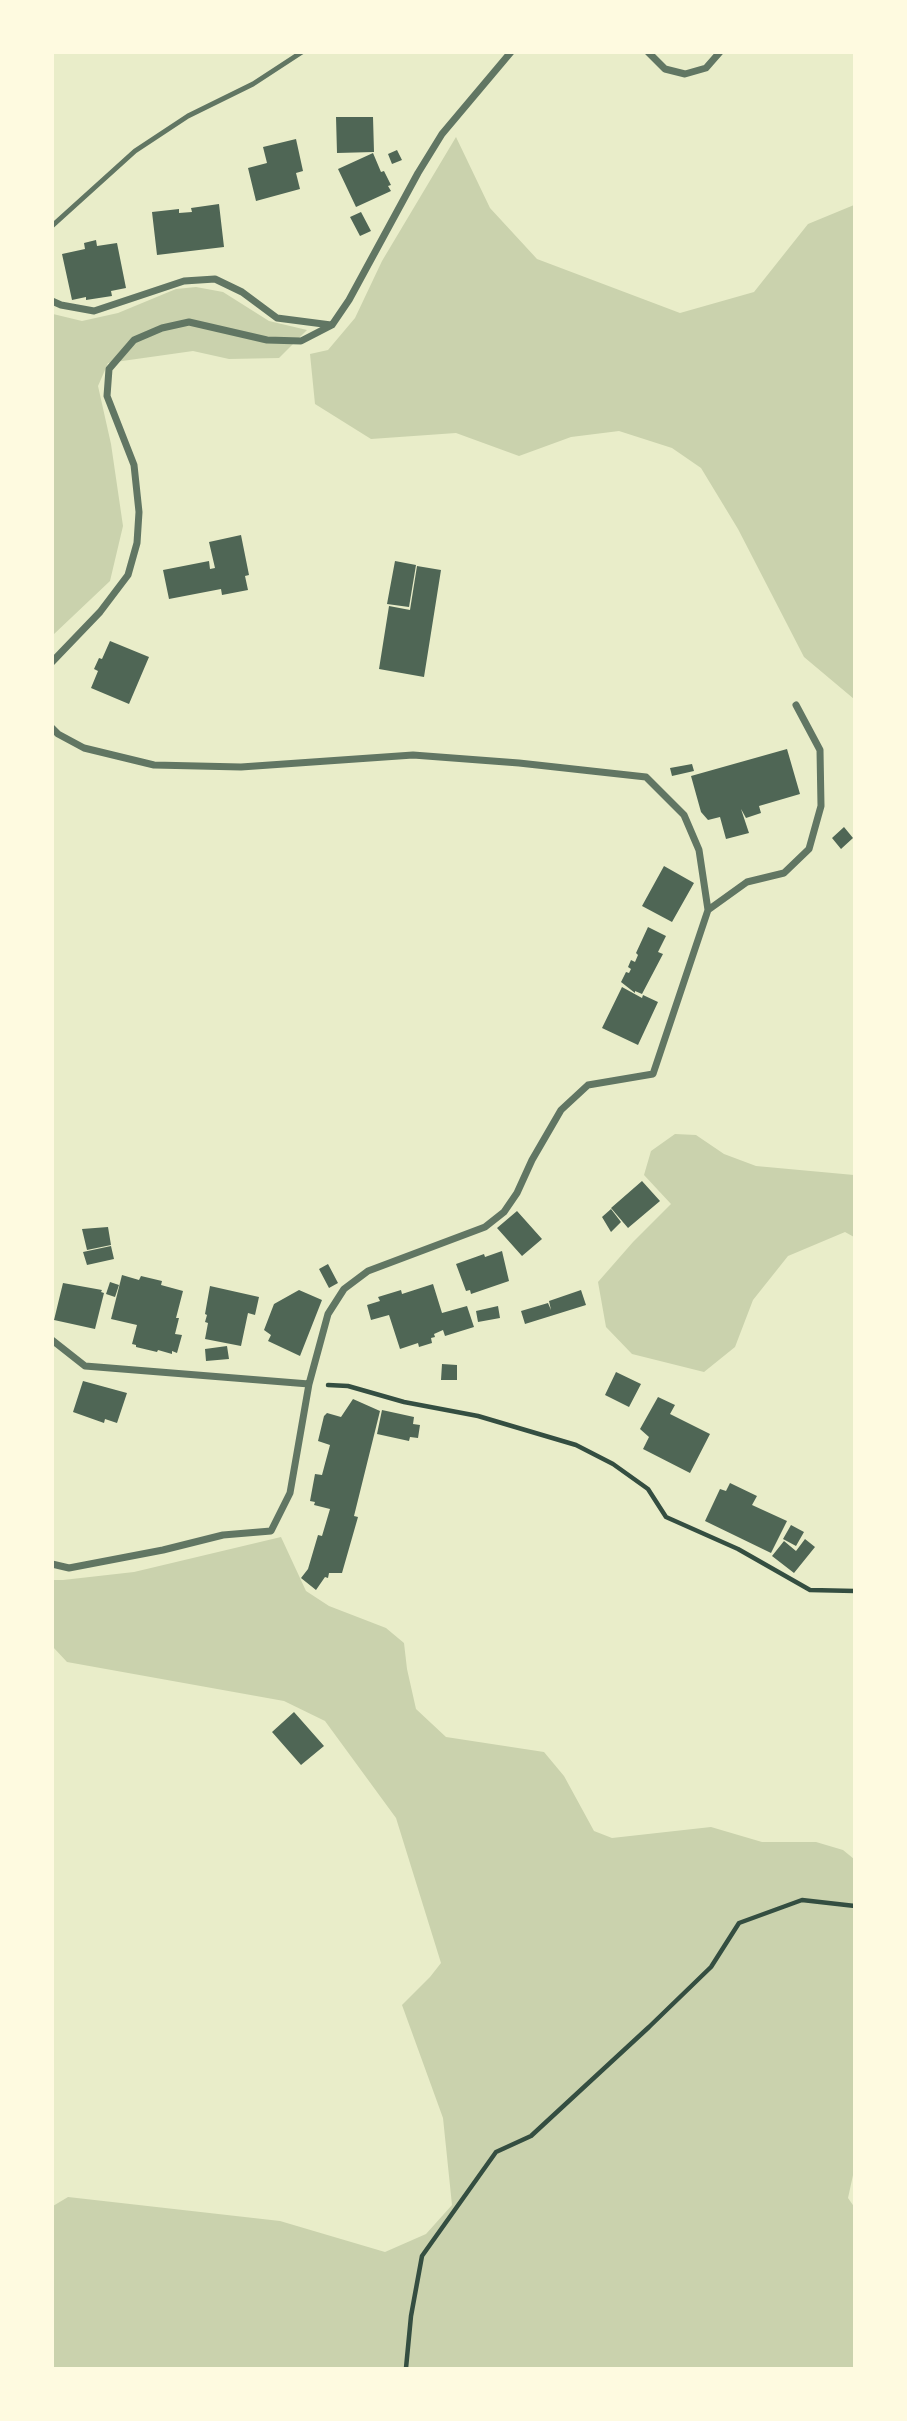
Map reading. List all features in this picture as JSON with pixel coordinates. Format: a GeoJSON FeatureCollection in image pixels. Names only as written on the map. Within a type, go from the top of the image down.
{"type":"FeatureCollection","features":[{"type":"Feature","properties":{"kind":"street"},"geometry":{"type":"LineString","coordinates":[[52,662],[100,612],[128,575],[137,543],[139,512],[134,466],[107,396],[109,369],[134,340],[162,328],[189,322],[267,340],[301,341],[332,325],[349,300],[442,134],[511,52]]}},
{"type":"Feature","properties":{"kind":"street"},"geometry":{"type":"LineString","coordinates":[[648,52],[665,69],[685,74],[706,68],[720,52]]}},
{"type":"Feature","properties":{"kind":"street"},"geometry":{"type":"LineString","coordinates":[[52,302],[94,311],[184,281],[215,279],[242,292],[277,318],[332,325]]}},
{"type":"Feature","properties":{"kind":"street"},"geometry":{"type":"LineString","coordinates":[[708,910],[747,882],[784,873],[809,849],[821,806],[820,750],[796,705]]}},
{"type":"Feature","properties":{"kind":"street"},"geometry":{"type":"LineString","coordinates":[[52,728],[84,748],[154,765],[241,767],[413,755],[646,777],[684,815],[699,850],[708,910],[653,1074],[588,1086],[561,1110],[532,1160],[517,1193],[504,1212],[485,1227],[368,1271],[344,1289],[328,1314],[309,1384],[290,1493],[271,1531],[223,1535],[69,1568],[52,1564]]}},
{"type":"Feature","properties":{"kind":"street"},"geometry":{"type":"LineString","coordinates":[[52,1340],[85,1366],[309,1384]]}},
{"type":"Feature","properties":{"kind":"lane"},"geometry":{"type":"LineString","coordinates":[[52,226],[135,150],[188,116],[253,83],[302,52]]}},
{"type":"Feature","properties":{"kind":"path"},"geometry":{"type":"LineString","coordinates":[[309,1384],[348,1386],[404,1402],[478,1416],[576,1445],[613,1464],[648,1489],[666,1517],[738,1549],[810,1590],[855,1591]]}},
{"type":"Feature","properties":{"kind":"path"},"geometry":{"type":"LineString","coordinates":[[406,2368],[411,2316],[422,2256],[496,2152],[531,2136],[649,2027],[711,1967],[739,1923],[802,1900],[855,1906]]}},
{"type":"Feature","properties":{"kind":"green space"},"geometry":{"type":"Polygon","coordinates":[[[456,137],[490,208],[537,259],[680,313],[754,292],[808,224],[854,205],[854,699],[804,657],[738,529],[701,468],[672,448],[619,431],[571,437],[519,456],[456,433],[371,439],[315,404],[310,354],[328,350],[355,318],[382,261],[456,137]]]}},
{"type":"Feature","properties":{"kind":"green space"},"geometry":{"type":"Polygon","coordinates":[[[196,287],[223,292],[269,321],[307,330],[279,358],[229,359],[193,351],[108,363],[98,386],[111,444],[123,526],[110,581],[53,635],[53,314],[82,321],[118,313],[176,289],[196,287]]]}},
{"type":"Feature","properties":{"kind":"green space"},"geometry":{"type":"Polygon","coordinates":[[[675,1134],[696,1135],[724,1154],[756,1166],[854,1175],[854,1237],[845,1232],[788,1256],[753,1300],[735,1347],[704,1372],[632,1354],[606,1327],[598,1282],[671,1204],[644,1175],[651,1151],[675,1134]]]}},
{"type":"Feature","properties":{"kind":"green space"},"geometry":{"type":"Polygon","coordinates":[[[281,1537],[306,1591],[329,1606],[386,1628],[404,1643],[416,1709],[446,1737],[544,1752],[564,1776],[594,1831],[612,1838],[711,1827],[762,1842],[816,1842],[843,1850],[854,1859],[855,2166],[848,2198],[855,2208],[854,2368],[53,2368],[53,2206],[68,2197],[280,2221],[385,2252],[426,2234],[452,2205],[443,2118],[402,2005],[441,1963],[396,1818],[325,1721],[284,1701],[67,1662],[53,1647],[53,1580],[134,1572],[281,1537]]]}},
{"type":"Feature","properties":{"kind":"building"},"geometry":{"type":"Polygon","coordinates":[[[336,117],[373,117],[374,152],[337,153],[336,117]]]}},
{"type":"Feature","properties":{"kind":"building"},"geometry":{"type":"Polygon","coordinates":[[[296,139],[303,171],[296,173],[300,189],[256,201],[248,168],[267,163],[263,147],[296,139]]]}},
{"type":"Feature","properties":{"kind":"building"},"geometry":{"type":"Polygon","coordinates":[[[397,150],[402,160],[392,164],[388,154],[397,150]]]}},
{"type":"Feature","properties":{"kind":"building"},"geometry":{"type":"Polygon","coordinates":[[[373,153],[381,172],[384,171],[391,185],[388,186],[391,191],[356,207],[338,169],[373,153]]]}},
{"type":"Feature","properties":{"kind":"building"},"geometry":{"type":"Polygon","coordinates":[[[219,204],[224,247],[157,255],[152,212],[179,209],[179,213],[192,212],[191,208],[219,204]]]}},
{"type":"Feature","properties":{"kind":"building"},"geometry":{"type":"Polygon","coordinates":[[[361,212],[371,231],[360,236],[350,217],[361,212]]]}},
{"type":"Feature","properties":{"kind":"building"},"geometry":{"type":"Polygon","coordinates":[[[96,240],[97,246],[117,243],[126,288],[111,291],[112,296],[72,300],[62,254],[85,249],[84,243],[96,240]]]}},
{"type":"Feature","properties":{"kind":"building"},"geometry":{"type":"Polygon","coordinates":[[[241,535],[249,575],[245,576],[248,590],[222,595],[221,589],[169,599],[163,570],[209,561],[210,569],[215,568],[209,542],[241,535]]]}},
{"type":"Feature","properties":{"kind":"building"},"geometry":{"type":"Polygon","coordinates":[[[395,561],[416,565],[409,607],[387,604],[395,561]]]}},
{"type":"Feature","properties":{"kind":"building"},"geometry":{"type":"Polygon","coordinates":[[[417,566],[441,570],[424,677],[379,669],[389,606],[410,610],[417,566]]]}},
{"type":"Feature","properties":{"kind":"building"},"geometry":{"type":"Polygon","coordinates":[[[110,641],[149,657],[129,704],[91,688],[98,671],[94,669],[110,641]]]}},
{"type":"Feature","properties":{"kind":"building"},"geometry":{"type":"Polygon","coordinates":[[[787,749],[800,794],[759,806],[761,813],[746,818],[741,809],[749,833],[726,839],[720,817],[708,820],[701,812],[691,776],[787,749]]]}},
{"type":"Feature","properties":{"kind":"building"},"geometry":{"type":"Polygon","coordinates":[[[692,764],[694,771],[672,776],[670,768],[692,764]]]}},
{"type":"Feature","properties":{"kind":"building"},"geometry":{"type":"Polygon","coordinates":[[[844,827],[853,838],[841,849],[832,838],[844,827]]]}},
{"type":"Feature","properties":{"kind":"building"},"geometry":{"type":"Polygon","coordinates":[[[664,866],[694,883],[672,922],[642,906],[664,866]]]}},
{"type":"Feature","properties":{"kind":"building"},"geometry":{"type":"Polygon","coordinates":[[[648,927],[666,936],[658,952],[663,954],[642,994],[635,993],[621,982],[626,972],[629,973],[631,969],[628,967],[631,960],[635,962],[638,955],[636,953],[648,927]]]}},
{"type":"Feature","properties":{"kind":"building"},"geometry":{"type":"Polygon","coordinates":[[[622,987],[642,998],[643,995],[658,1002],[638,1045],[602,1028],[622,987]]]}},
{"type":"Feature","properties":{"kind":"building"},"geometry":{"type":"Polygon","coordinates":[[[642,1181],[660,1201],[628,1228],[611,1208],[642,1181]]]}},
{"type":"Feature","properties":{"kind":"building"},"geometry":{"type":"Polygon","coordinates":[[[611,1209],[621,1222],[611,1232],[602,1217],[611,1209]]]}},
{"type":"Feature","properties":{"kind":"building"},"geometry":{"type":"Polygon","coordinates":[[[517,1211],[542,1239],[522,1256],[497,1228],[517,1211]]]}},
{"type":"Feature","properties":{"kind":"building"},"geometry":{"type":"Polygon","coordinates":[[[108,1227],[111,1245],[87,1250],[82,1229],[108,1227]]]}},
{"type":"Feature","properties":{"kind":"building"},"geometry":{"type":"Polygon","coordinates":[[[111,1246],[114,1259],[87,1265],[83,1252],[111,1246]]]}},
{"type":"Feature","properties":{"kind":"building"},"geometry":{"type":"Polygon","coordinates":[[[502,1251],[509,1281],[471,1294],[470,1290],[466,1291],[456,1264],[502,1251]]]}},
{"type":"Feature","properties":{"kind":"building"},"geometry":{"type":"Polygon","coordinates":[[[328,1264],[338,1283],[329,1288],[319,1269],[328,1264]]]}},
{"type":"Feature","properties":{"kind":"building"},"geometry":{"type":"Polygon","coordinates":[[[122,1275],[139,1280],[141,1276],[162,1281],[161,1285],[183,1291],[176,1318],[179,1318],[175,1334],[182,1335],[177,1353],[136,1347],[132,1344],[137,1325],[111,1319],[122,1275]]]}},
{"type":"Feature","properties":{"kind":"building"},"geometry":{"type":"Polygon","coordinates":[[[110,1282],[119,1285],[115,1297],[106,1294],[110,1282]]]}},
{"type":"Feature","properties":{"kind":"building"},"geometry":{"type":"Polygon","coordinates":[[[63,1283],[102,1290],[104,1293],[95,1329],[54,1320],[63,1283]]]}},
{"type":"Feature","properties":{"kind":"building"},"geometry":{"type":"Polygon","coordinates":[[[433,1284],[442,1313],[467,1306],[474,1327],[445,1336],[443,1330],[434,1334],[432,1343],[419,1347],[418,1343],[400,1349],[389,1315],[371,1320],[367,1305],[380,1301],[378,1297],[401,1290],[402,1294],[433,1284]]]}},
{"type":"Feature","properties":{"kind":"building"},"geometry":{"type":"Polygon","coordinates":[[[210,1286],[259,1297],[255,1315],[248,1313],[241,1346],[205,1339],[208,1323],[205,1322],[205,1314],[210,1286]]]}},
{"type":"Feature","properties":{"kind":"building"},"geometry":{"type":"Polygon","coordinates":[[[299,1290],[322,1300],[300,1356],[268,1341],[271,1335],[264,1330],[274,1304],[299,1290]]]}},
{"type":"Feature","properties":{"kind":"building"},"geometry":{"type":"Polygon","coordinates":[[[581,1290],[586,1305],[525,1324],[521,1311],[548,1303],[551,1310],[549,1301],[581,1290]]]}},
{"type":"Feature","properties":{"kind":"building"},"geometry":{"type":"Polygon","coordinates":[[[498,1306],[500,1318],[478,1322],[476,1311],[498,1306]]]}},
{"type":"Feature","properties":{"kind":"building"},"geometry":{"type":"Polygon","coordinates":[[[227,1346],[229,1359],[206,1361],[205,1349],[227,1346]]]}},
{"type":"Feature","properties":{"kind":"building"},"geometry":{"type":"Polygon","coordinates":[[[442,1364],[457,1365],[457,1380],[441,1380],[442,1364]]]}},
{"type":"Feature","properties":{"kind":"building"},"geometry":{"type":"Polygon","coordinates":[[[616,1372],[641,1384],[629,1407],[605,1395],[616,1372]]]}},
{"type":"Feature","properties":{"kind":"building"},"geometry":{"type":"Polygon","coordinates":[[[83,1381],[127,1393],[117,1423],[105,1419],[104,1423],[73,1412],[83,1381]]]}},
{"type":"Feature","properties":{"kind":"building"},"geometry":{"type":"Polygon","coordinates":[[[658,1397],[675,1405],[670,1414],[710,1434],[690,1473],[643,1449],[649,1437],[640,1429],[658,1397]]]}},
{"type":"Feature","properties":{"kind":"building"},"geometry":{"type":"Polygon","coordinates":[[[353,1399],[380,1411],[354,1516],[358,1517],[342,1573],[329,1573],[328,1578],[325,1577],[316,1590],[301,1578],[308,1569],[318,1535],[322,1536],[330,1509],[314,1505],[315,1502],[310,1501],[315,1474],[322,1475],[330,1445],[318,1441],[324,1416],[327,1413],[341,1417],[353,1399]]]}},
{"type":"Feature","properties":{"kind":"building"},"geometry":{"type":"Polygon","coordinates":[[[382,1410],[414,1417],[413,1424],[420,1425],[418,1438],[410,1437],[409,1441],[377,1434],[382,1410]]]}},
{"type":"Feature","properties":{"kind":"building"},"geometry":{"type":"Polygon","coordinates":[[[730,1483],[757,1496],[752,1505],[787,1521],[771,1553],[705,1521],[720,1489],[726,1491],[730,1483]]]}},
{"type":"Feature","properties":{"kind":"building"},"geometry":{"type":"Polygon","coordinates":[[[791,1525],[804,1532],[796,1546],[783,1539],[791,1525]]]}},
{"type":"Feature","properties":{"kind":"building"},"geometry":{"type":"Polygon","coordinates":[[[805,1539],[815,1547],[794,1573],[772,1556],[784,1541],[796,1551],[805,1539]]]}},
{"type":"Feature","properties":{"kind":"building"},"geometry":{"type":"Polygon","coordinates":[[[294,1712],[324,1746],[301,1765],[272,1732],[294,1712]]]}}]}
